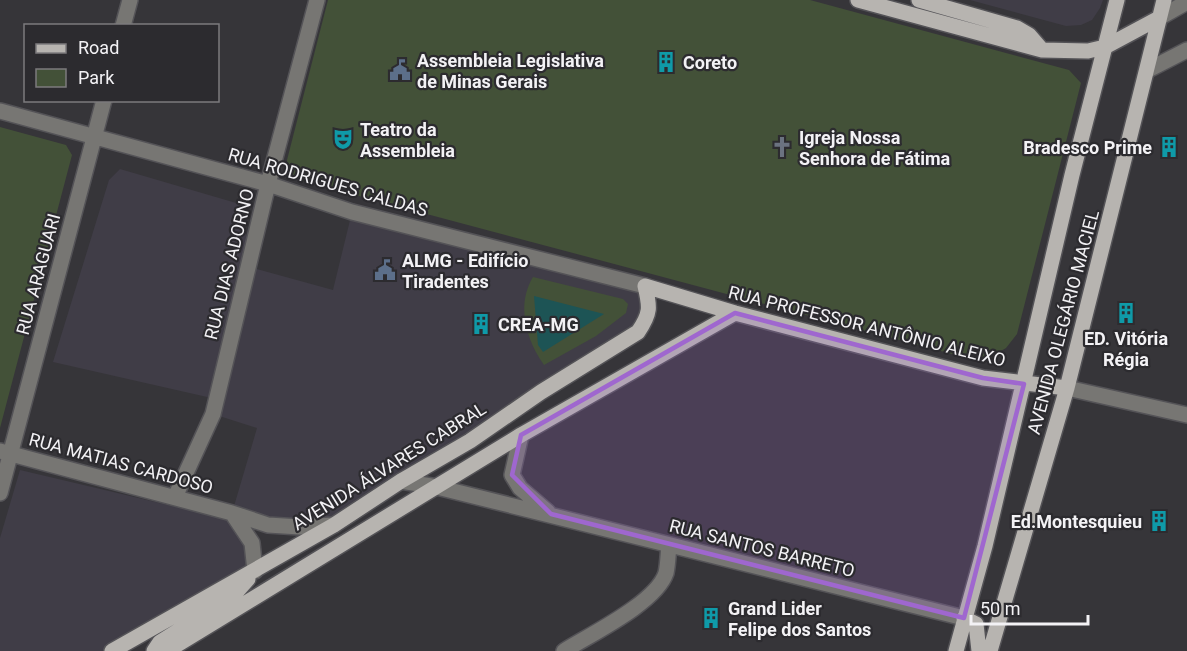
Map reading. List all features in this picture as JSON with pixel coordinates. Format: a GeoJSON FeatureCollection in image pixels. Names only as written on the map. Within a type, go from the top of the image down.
{"type":"FeatureCollection","features":[{"type":"Feature","properties":{"kind":"main road"},"geometry":{"type":"LineString","coordinates":[[858,0],[1042,50],[1088,51],[1105,47],[1159,18]]}},
{"type":"Feature","properties":{"kind":"main road"},"geometry":{"type":"LineString","coordinates":[[919,0],[1017,28],[1029,35],[1042,50]]}},
{"type":"Feature","properties":{"kind":"main road","name":"AVENIDA OLEGÁRIO MACIEL"},"geometry":{"type":"LineString","coordinates":[[957,651],[985,546],[1072,175],[1117,0]]}},
{"type":"Feature","properties":{"kind":"main road","name":"AVENIDA OLEGÁRIO MACIEL"},"geometry":{"type":"LineString","coordinates":[[990,651],[1067,388],[1164,0]]}},
{"type":"Feature","properties":{"kind":"main road","name":"RUA PROFESSOR ANTÔNIO ALEIXO"},"geometry":{"type":"LineString","coordinates":[[645,286],[735,313],[983,378],[1067,388]]}},
{"type":"Feature","properties":{"kind":"main road","name":"AVENIDA ÁLVARES CABRAL"},"geometry":{"type":"LineString","coordinates":[[112,651],[334,525],[401,481],[470,441],[541,392],[638,332],[646,320],[650,307],[645,286]]}},
{"type":"Feature","properties":{"kind":"main road"},"geometry":{"type":"LineString","coordinates":[[167,651],[521,435],[735,313]]}},
{"type":"Feature","properties":{"kind":"main road"},"geometry":{"type":"LineString","coordinates":[[154,651],[160,642],[232,597],[255,571]]}},
{"type":"Feature","properties":{"kind":"main road"},"geometry":{"type":"LineString","coordinates":[[964,618],[976,624],[979,651]]}},
{"type":"Feature","properties":{"kind":"street"},"geometry":{"type":"LineString","coordinates":[[124,24],[130,0]]}},
{"type":"Feature","properties":{"kind":"street","name":"RUA DIAS ADORNO"},"geometry":{"type":"LineString","coordinates":[[175,497],[213,414],[268,184],[317,0]]}},
{"type":"Feature","properties":{"kind":"street"},"geometry":{"type":"LineString","coordinates":[[1159,18],[1187,2]]}},
{"type":"Feature","properties":{"kind":"street"},"geometry":{"type":"LineString","coordinates":[[1148,70],[1187,50]]}},
{"type":"Feature","properties":{"kind":"street","name":"RUA ARAGUARI"},"geometry":{"type":"LineString","coordinates":[[0,493],[5,452],[104,102]]}},
{"type":"Feature","properties":{"kind":"street","name":"RUA RODRIGUES CALDAS"},"geometry":{"type":"LineString","coordinates":[[0,111],[268,184],[361,214],[645,286]]}},
{"type":"Feature","properties":{"kind":"street","name":"RUA PROFESSOR ANTÔNIO ALEIXO"},"geometry":{"type":"LineString","coordinates":[[1067,388],[1187,416]]}},
{"type":"Feature","properties":{"kind":"street","name":"RUA SANTOS BARRETO"},"geometry":{"type":"LineString","coordinates":[[521,435],[512,475],[520,488],[551,514]]}},
{"type":"Feature","properties":{"kind":"street","name":"RUA MATIAS CARDOSO"},"geometry":{"type":"LineString","coordinates":[[5,452],[175,497],[268,525],[300,527],[334,525]]}},
{"type":"Feature","properties":{"kind":"street","name":"RUA SANTOS BARRETO"},"geometry":{"type":"LineString","coordinates":[[401,481],[437,487],[551,514],[964,618]]}},
{"type":"Feature","properties":{"kind":"street","name":"RUA MATIAS CARDOSO"},"geometry":{"type":"LineString","coordinates":[[232,513],[252,543],[255,571]]}},
{"type":"Feature","properties":{"kind":"street"},"geometry":{"type":"LineString","coordinates":[[564,651],[641,604],[654,591],[665,574],[669,545]]}},
{"type":"Feature","properties":{"kind":"highlighted area"},"geometry":{"type":"Polygon","coordinates":[[[735,313],[983,378],[1024,384],[964,618],[551,514],[512,475],[521,435],[735,313]]]}},
{"type":"Feature","properties":{"kind":"shaded area"},"geometry":{"type":"Polygon","coordinates":[[[970,0],[1103,0],[1092,20],[1081,25],[1066,26],[970,0]]]}},
{"type":"Feature","properties":{"kind":"shaded area"},"geometry":{"type":"Polygon","coordinates":[[[120,169],[243,205],[249,267],[333,290],[352,212],[645,286],[646,320],[334,525],[267,534],[233,514],[255,571],[115,651],[0,651],[0,538],[20,470],[181,508],[232,513],[257,428],[213,414],[216,399],[53,362],[109,180],[120,169]]]}},
{"type":"Feature","properties":{"kind":"green space"},"geometry":{"type":"Polygon","coordinates":[[[328,0],[810,0],[1069,70],[1081,83],[1017,334],[1006,348],[982,362],[288,177],[287,160],[328,0]]]}},
{"type":"Feature","properties":{"kind":"green space"},"geometry":{"type":"Polygon","coordinates":[[[0,127],[66,145],[72,155],[0,428],[0,127]]]}},
{"type":"Feature","properties":{"kind":"green space"},"geometry":{"type":"Polygon","coordinates":[[[533,277],[623,299],[628,304],[626,313],[596,336],[544,365],[532,345],[525,322],[525,299],[533,277]]]}},
{"type":"Feature","properties":{"kind":"water"},"geometry":{"type":"Polygon","coordinates":[[[534,296],[604,314],[543,352],[538,345],[534,296]]]}},
{"type":"Feature","properties":{"kind":"place","name":"Coreto"},"geometry":{"type":"Point","coordinates":[666,62]}},
{"type":"Feature","properties":{"kind":"place","name":"Assembleia Legislativa de Minas Gerais"},"geometry":{"type":"Point","coordinates":[400,70]}},
{"type":"Feature","properties":{"kind":"place","name":"Teatro da Assembleia"},"geometry":{"type":"Point","coordinates":[343,139]}},
{"type":"Feature","properties":{"kind":"place","name":"Igreja Nossa Senhora de Fátima"},"geometry":{"type":"Point","coordinates":[782,147]}},
{"type":"Feature","properties":{"kind":"place","name":"Bradesco Prime"},"geometry":{"type":"Point","coordinates":[1169,147]}},
{"type":"Feature","properties":{"kind":"place","name":"ALMG - Edifício Tiradentes"},"geometry":{"type":"Point","coordinates":[385,270]}},
{"type":"Feature","properties":{"kind":"place","name":"ED. Vitória Régia"},"geometry":{"type":"Point","coordinates":[1126,313]}},
{"type":"Feature","properties":{"kind":"place","name":"CREA-MG"},"geometry":{"type":"Point","coordinates":[481,324]}},
{"type":"Feature","properties":{"kind":"place","name":"Ed.Montesquieu"},"geometry":{"type":"Point","coordinates":[1159,521]}},
{"type":"Feature","properties":{"kind":"place","name":"Grand Lider Felipe dos Santos"},"geometry":{"type":"Point","coordinates":[711,618]}}]}
